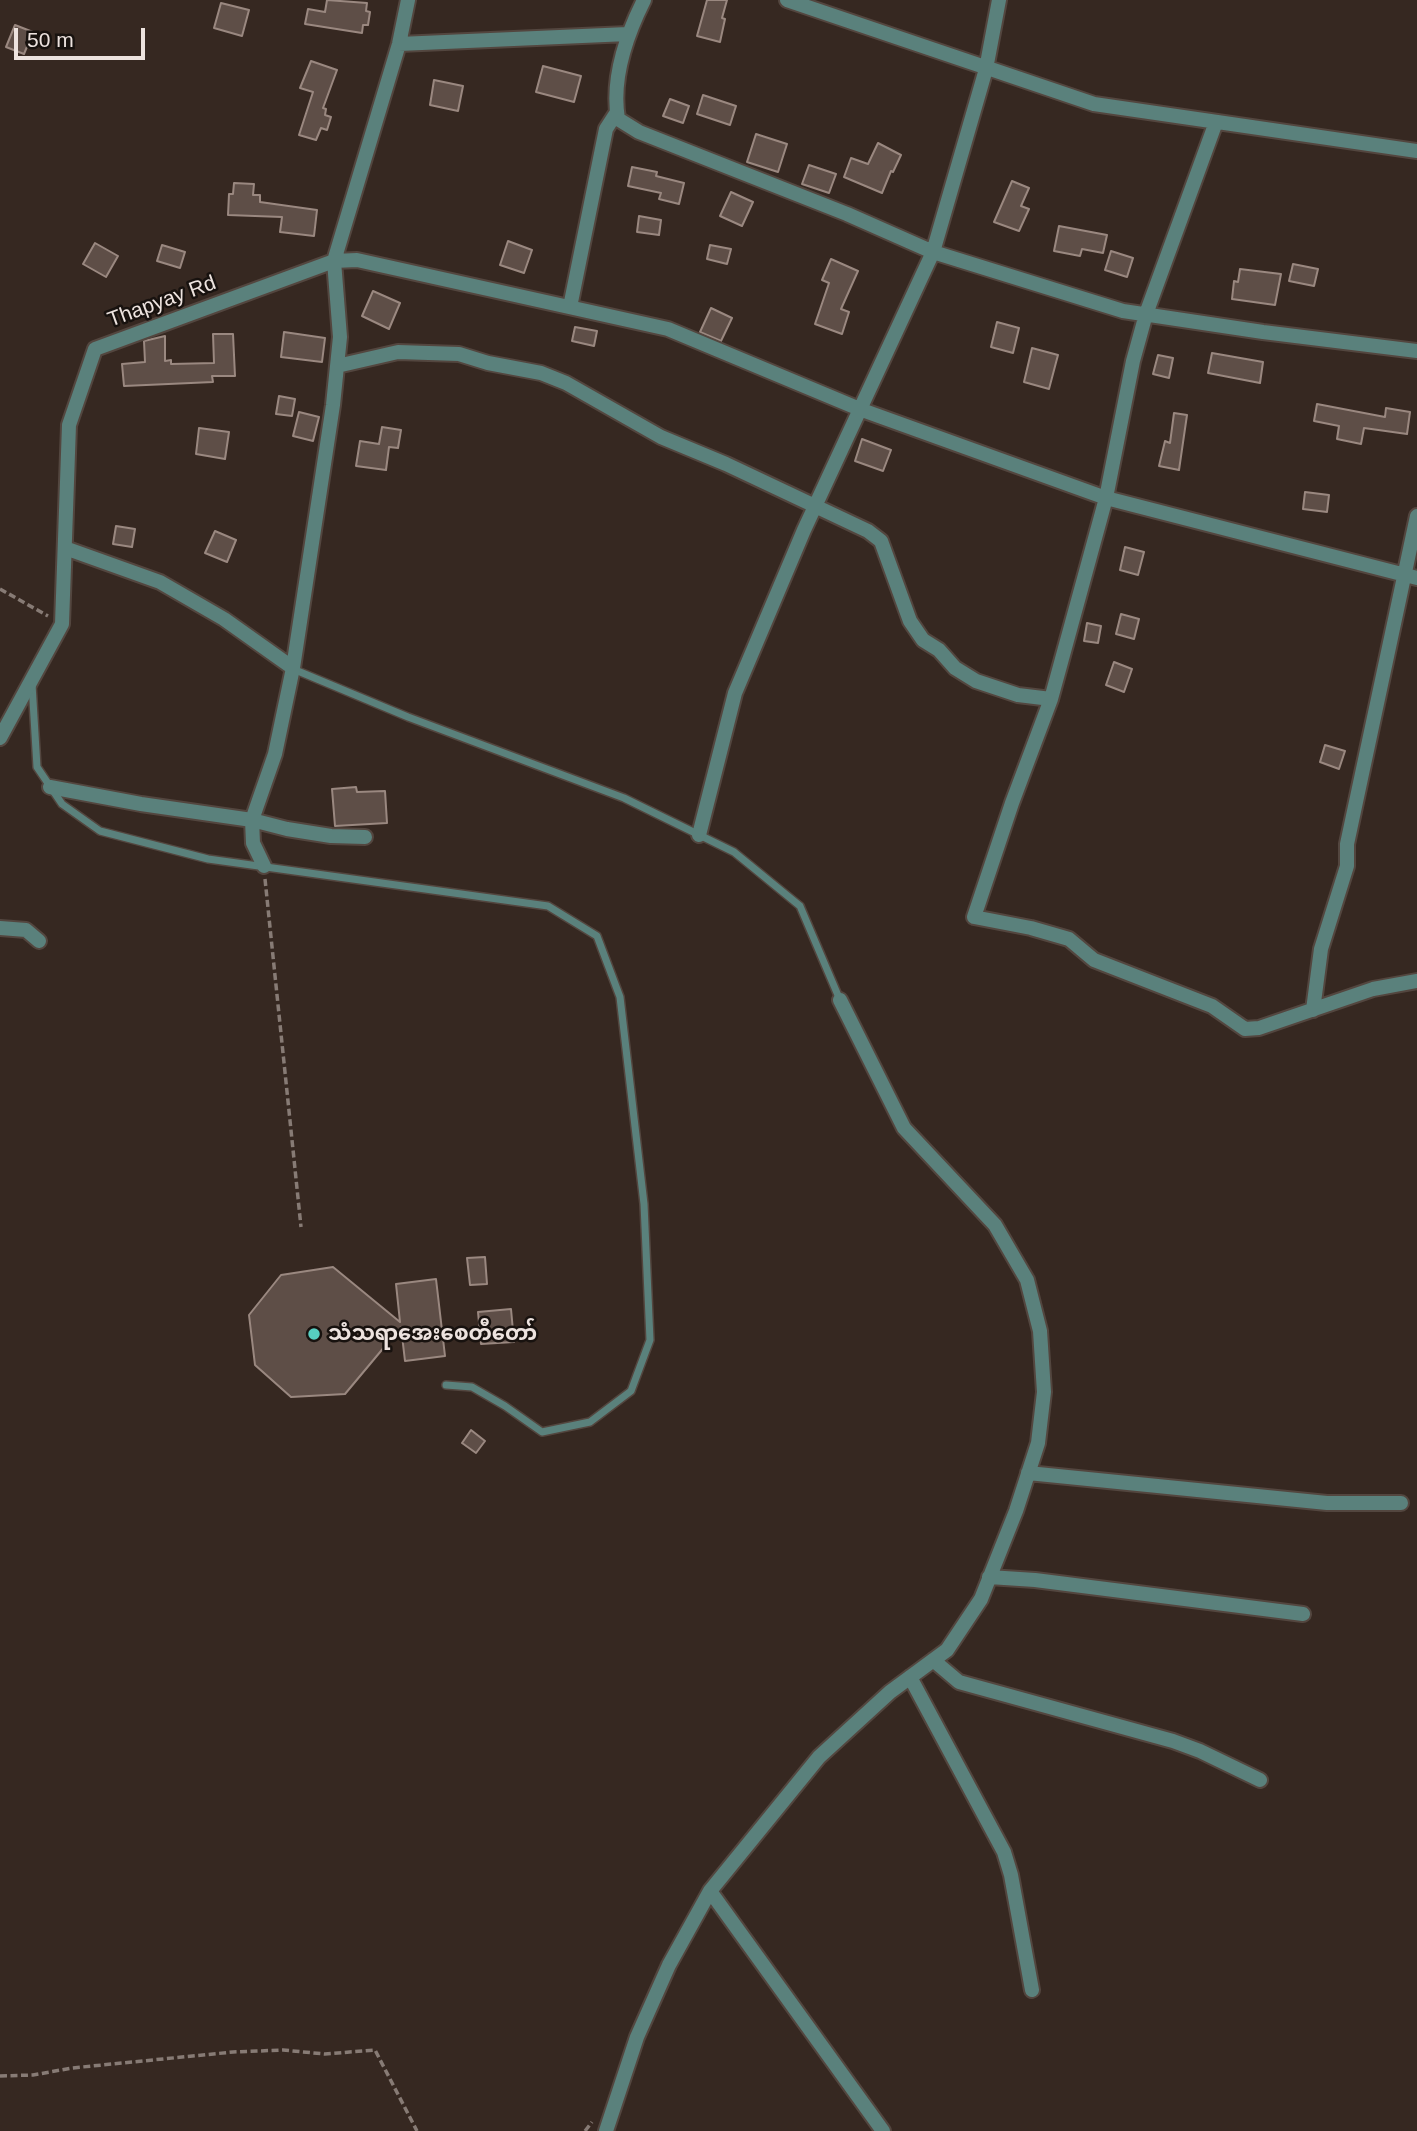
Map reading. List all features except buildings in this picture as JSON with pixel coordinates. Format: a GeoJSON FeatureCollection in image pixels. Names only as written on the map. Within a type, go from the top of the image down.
{"type":"FeatureCollection","features":[{"type":"Feature","properties":{"kind":"street"},"geometry":{"type":"LineString","coordinates":[[644,0],[628,33],[615,96],[618,119],[639,132],[847,214],[933,252],[1123,311],[1417,351]]}},
{"type":"Feature","properties":{"kind":"street"},"geometry":{"type":"LineString","coordinates":[[787,0],[1094,104],[1417,152]]}},
{"type":"Feature","properties":{"kind":"street"},"geometry":{"type":"LineString","coordinates":[[699,835],[735,693],[815,508],[933,252],[986,69],[999,0]]}},
{"type":"Feature","properties":{"kind":"street"},"geometry":{"type":"LineString","coordinates":[[264,866],[253,843],[252,820],[275,754],[293,668],[340,337],[334,261],[399,44],[403,1]]}},
{"type":"Feature","properties":{"kind":"street"},"geometry":{"type":"LineString","coordinates":[[399,44],[628,33]]}},
{"type":"Feature","properties":{"kind":"street"},"geometry":{"type":"LineString","coordinates":[[570,307],[606,129],[617,112]]}},
{"type":"Feature","properties":{"kind":"street"},"geometry":{"type":"LineString","coordinates":[[1216,122],[1146,314],[1133,361],[1106,498],[1051,699],[1012,803],[974,917],[1031,928],[1069,939],[1094,960],[1212,1006],[1245,1029],[1259,1028],[1373,989],[1417,981]]}},
{"type":"Feature","properties":{"kind":"street"},"geometry":{"type":"LineString","coordinates":[[334,261],[357,260],[668,330],[862,410],[1106,498],[1411,576]]}},
{"type":"Feature","properties":{"kind":"street","name":"Thapyay Rd"},"geometry":{"type":"LineString","coordinates":[[0,738],[62,624],[69,425],[95,349],[334,261]]}},
{"type":"Feature","properties":{"kind":"street"},"geometry":{"type":"LineString","coordinates":[[337,366],[398,352],[459,354],[488,363],[541,373],[578,389],[661,437],[791,493],[815,508],[860,527],[881,541],[910,621],[923,640],[939,650],[955,668],[976,681],[1018,695],[1051,699]]}},
{"type":"Feature","properties":{"kind":"street"},"geometry":{"type":"LineString","coordinates":[[1313,1010],[1321,949],[1347,866],[1347,844],[1411,576],[1417,516]]}},
{"type":"Feature","properties":{"kind":"street"},"geometry":{"type":"LineString","coordinates":[[65,548],[160,582],[223,619],[293,668]]}},
{"type":"Feature","properties":{"kind":"street"},"geometry":{"type":"LineString","coordinates":[[50,787],[141,804],[252,820],[331,836],[365,837]]}},
{"type":"Feature","properties":{"kind":"street"},"geometry":{"type":"LineString","coordinates":[[0,928],[26,930],[39,941]]}},
{"type":"Feature","properties":{"kind":"street"},"geometry":{"type":"LineString","coordinates":[[606,2131],[643,2025],[669,1965],[710,1891],[819,1757],[890,1692],[947,1650],[981,1599],[1016,1511],[1038,1443],[1044,1392],[1040,1331],[1027,1280],[995,1225],[904,1128],[840,999]]}},
{"type":"Feature","properties":{"kind":"street"},"geometry":{"type":"LineString","coordinates":[[1028,1473],[1327,1503],[1401,1503]]}},
{"type":"Feature","properties":{"kind":"street"},"geometry":{"type":"LineString","coordinates":[[989,1577],[1035,1580],[1303,1614]]}},
{"type":"Feature","properties":{"kind":"street"},"geometry":{"type":"LineString","coordinates":[[933,1660],[959,1682],[1173,1741],[1260,1780]]}},
{"type":"Feature","properties":{"kind":"street"},"geometry":{"type":"LineString","coordinates":[[910,1678],[1004,1852],[1011,1875],[1032,1990]]}},
{"type":"Feature","properties":{"kind":"street"},"geometry":{"type":"LineString","coordinates":[[710,1891],[883,2131]]}},
{"type":"Feature","properties":{"kind":"lane"},"geometry":{"type":"LineString","coordinates":[[293,668],[408,717],[624,798],[734,852],[800,906],[840,999]]}},
{"type":"Feature","properties":{"kind":"lane"},"geometry":{"type":"LineString","coordinates":[[32,680],[37,766],[62,804],[100,831],[208,859],[548,906],[597,936],[620,997],[644,1204],[650,1340],[631,1391],[590,1422],[542,1432],[472,1387],[446,1385]]}},
{"type":"Feature","properties":{"kind":"path"},"geometry":{"type":"LineString","coordinates":[[0,589],[62,624]]}},
{"type":"Feature","properties":{"kind":"path"},"geometry":{"type":"LineString","coordinates":[[264,866],[301,1227]]}},
{"type":"Feature","properties":{"kind":"path"},"geometry":{"type":"LineString","coordinates":[[0,2076],[33,2075],[72,2068],[233,2052],[283,2050],[324,2054],[375,2050],[417,2131]]}},
{"type":"Feature","properties":{"kind":"place","name":"သံသရာအေးစေတီတော်"},"geometry":{"type":"Point","coordinates":[314,1334]}}]}
